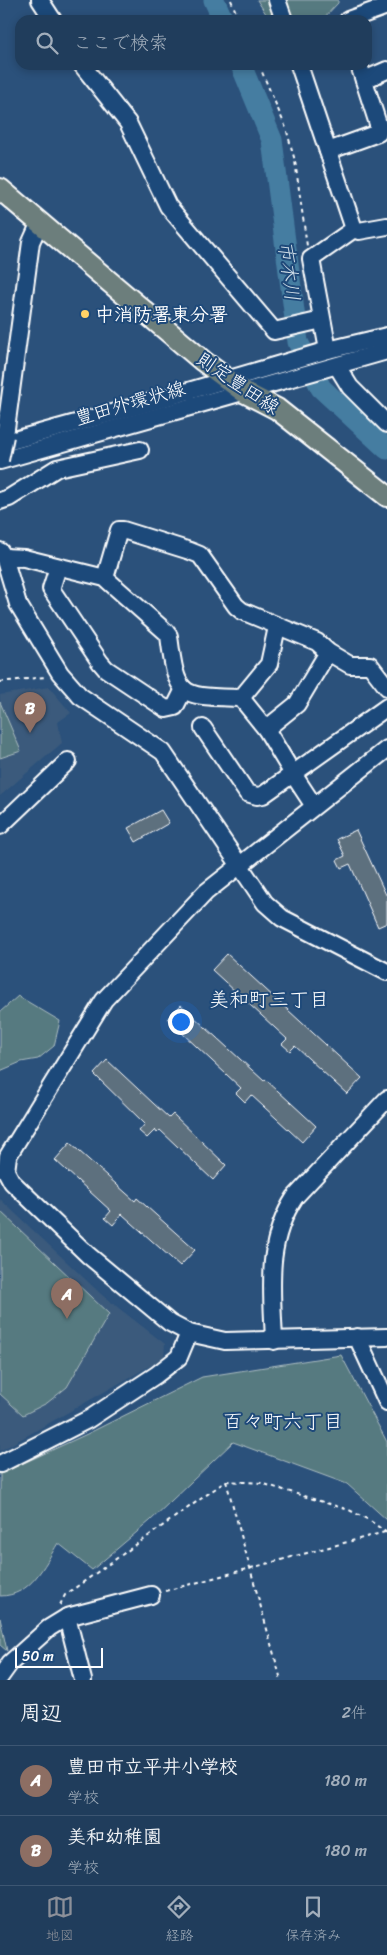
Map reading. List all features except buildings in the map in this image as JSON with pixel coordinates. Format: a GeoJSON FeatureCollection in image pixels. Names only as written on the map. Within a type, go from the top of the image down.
{"type":"FeatureCollection","features":[{"type":"Feature","properties":{"kind":"main road","name":"則定豊田線"},"geometry":{"type":"LineString","coordinates":[[0,189],[202,361],[244,392],[277,409],[387,496]]}},
{"type":"Feature","properties":{"kind":"street"},"geometry":{"type":"LineString","coordinates":[[40,0],[50,15]]}},
{"type":"Feature","properties":{"kind":"street"},"geometry":{"type":"LineString","coordinates":[[277,0],[282,15]]}},
{"type":"Feature","properties":{"kind":"street"},"geometry":{"type":"LineString","coordinates":[[362,15],[387,6]]}},
{"type":"Feature","properties":{"kind":"street"},"geometry":{"type":"LineString","coordinates":[[86,70],[128,124],[168,206],[274,332],[316,322]]}},
{"type":"Feature","properties":{"kind":"street"},"geometry":{"type":"LineString","coordinates":[[301,70],[354,230]]}},
{"type":"Feature","properties":{"kind":"street"},"geometry":{"type":"LineString","coordinates":[[328,151],[378,133],[378,124],[361,72],[387,70]]}},
{"type":"Feature","properties":{"kind":"street"},"geometry":{"type":"LineString","coordinates":[[0,461],[31,242],[40,222]]}},
{"type":"Feature","properties":{"kind":"street"},"geometry":{"type":"LineString","coordinates":[[323,352],[316,322],[311,260],[354,230],[359,231],[387,226]]}},
{"type":"Feature","properties":{"kind":"street","name":"豊田外環状線"},"geometry":{"type":"LineString","coordinates":[[2,440],[387,336]]}},
{"type":"Feature","properties":{"kind":"street","name":"豊田外環状線"},"geometry":{"type":"LineString","coordinates":[[0,461],[387,351]]}},
{"type":"Feature","properties":{"kind":"street"},"geometry":{"type":"LineString","coordinates":[[332,366],[387,424]]}},
{"type":"Feature","properties":{"kind":"street"},"geometry":{"type":"LineString","coordinates":[[0,501],[9,498],[57,468],[140,450]]}},
{"type":"Feature","properties":{"kind":"street"},"geometry":{"type":"LineString","coordinates":[[105,578],[119,530],[200,555],[242,611],[316,642],[328,652],[350,665],[370,665],[387,687]]}},
{"type":"Feature","properties":{"kind":"street"},"geometry":{"type":"LineString","coordinates":[[314,806],[266,729],[241,698],[196,696],[184,689],[178,683],[175,676],[169,636],[105,578],[2,554],[18,604],[60,673],[80,696],[163,752],[265,903],[282,918],[387,972]]}},
{"type":"Feature","properties":{"kind":"street"},"geometry":{"type":"LineString","coordinates":[[58,567],[52,589],[106,669],[166,709],[175,707],[184,689]]}},
{"type":"Feature","properties":{"kind":"street"},"geometry":{"type":"LineString","coordinates":[[241,698],[269,664],[277,627]]}},
{"type":"Feature","properties":{"kind":"street"},"geometry":{"type":"LineString","coordinates":[[266,729],[297,704],[328,652]]}},
{"type":"Feature","properties":{"kind":"street"},"geometry":{"type":"LineString","coordinates":[[203,728],[247,793],[257,796],[263,795],[387,708]]}},
{"type":"Feature","properties":{"kind":"street"},"geometry":{"type":"LineString","coordinates":[[387,749],[206,892],[104,1000],[8,1156],[6,1164],[6,1171],[12,1182],[88,1255],[170,1323],[189,1333],[225,1341],[387,1337]]}},
{"type":"Feature","properties":{"kind":"street"},"geometry":{"type":"LineString","coordinates":[[0,826],[68,761]]}},
{"type":"Feature","properties":{"kind":"street"},"geometry":{"type":"LineString","coordinates":[[274,1340],[272,1260],[278,1230],[284,1216],[295,1198],[387,1099]]}},
{"type":"Feature","properties":{"kind":"street"},"geometry":{"type":"LineString","coordinates":[[0,1464],[89,1418],[156,1375],[178,1357],[189,1333]]}},
{"type":"Feature","properties":{"kind":"street"},"geometry":{"type":"LineString","coordinates":[[357,1337],[387,1402]]}},
{"type":"Feature","properties":{"kind":"street"},"geometry":{"type":"LineString","coordinates":[[0,1677],[5,1659],[67,1617],[151,1595]]}},
{"type":"Feature","properties":{"kind":"street"},"geometry":{"type":"LineString","coordinates":[[67,1617],[83,1680]]}},
{"type":"Feature","properties":{"kind":"path"},"geometry":{"type":"LineString","coordinates":[[231,0],[237,15]]}},
{"type":"Feature","properties":{"kind":"path"},"geometry":{"type":"LineString","coordinates":[[260,70],[286,128],[295,161],[307,247],[311,260]]}},
{"type":"Feature","properties":{"kind":"path"},"geometry":{"type":"LineString","coordinates":[[0,682],[40,678],[60,673]]}},
{"type":"Feature","properties":{"kind":"path"},"geometry":{"type":"LineString","coordinates":[[226,1481],[281,1680]]}},
{"type":"Feature","properties":{"kind":"path"},"geometry":{"type":"LineString","coordinates":[[49,1628],[65,1595],[226,1481],[261,1483],[350,1510],[386,1532]]}},
{"type":"Feature","properties":{"kind":"path"},"geometry":{"type":"LineString","coordinates":[[151,1595],[386,1532]]}},
{"type":"Feature","properties":{"kind":"shaded area"},"geometry":{"type":"Polygon","coordinates":[[[49,687],[71,713],[58,722],[62,743],[0,796],[0,695],[49,687]]]}},
{"type":"Feature","properties":{"kind":"shaded area"},"geometry":{"type":"Polygon","coordinates":[[[0,1199],[102,1295],[165,1344],[164,1358],[0,1451],[0,1199]]]}},
{"type":"Feature","properties":{"kind":"green space"},"geometry":{"type":"Polygon","coordinates":[[[257,0],[338,0],[338,3],[327,15],[267,15],[257,0]]]}},
{"type":"Feature","properties":{"kind":"green space"},"geometry":{"type":"Polygon","coordinates":[[[0,702],[21,751],[0,758],[0,702]]]}},
{"type":"Feature","properties":{"kind":"green space"},"geometry":{"type":"Polygon","coordinates":[[[18,996],[60,1021],[54,1046],[38,1059],[21,1062],[0,1071],[0,1012],[18,996]]]}},
{"type":"Feature","properties":{"kind":"green space"},"geometry":{"type":"Polygon","coordinates":[[[0,1211],[109,1314],[67,1387],[47,1403],[23,1415],[0,1394],[0,1211]]]}},
{"type":"Feature","properties":{"kind":"green space"},"geometry":{"type":"Polygon","coordinates":[[[341,1355],[387,1442],[387,1520],[347,1484],[233,1442],[150,1521],[92,1570],[58,1543],[42,1570],[28,1585],[11,1595],[0,1596],[0,1474],[87,1434],[202,1377],[341,1355]]]}},
{"type":"Feature","properties":{"kind":"green space"},"geometry":{"type":"Polygon","coordinates":[[[0,1618],[7,1651],[0,1645],[0,1618]]]}},
{"type":"Feature","properties":{"kind":"waterway","name":"市木川"},"geometry":{"type":"LineString","coordinates":[[214,0],[221,15]]}},
{"type":"Feature","properties":{"kind":"waterway","name":"市木川"},"geometry":{"type":"LineString","coordinates":[[243,70],[272,140],[298,342],[321,388],[387,449]]}},
{"type":"Feature","properties":{"kind":"place","name":"中消防署東分署"},"geometry":{"type":"Point","coordinates":[85,314]}},
{"type":"Feature","properties":{"kind":"place","name":"美和幼稚園"},"geometry":{"type":"Point","coordinates":[30,733]}},
{"type":"Feature","properties":{"kind":"place","name":"豊田市立平井小学校"},"geometry":{"type":"Point","coordinates":[67,1319]}},
{"type":"Feature","properties":{"kind":"district","name":"美和町三丁目"},"geometry":{"type":"Point","coordinates":[269,999]}},
{"type":"Feature","properties":{"kind":"district","name":"百々町六丁目"},"geometry":{"type":"Point","coordinates":[283,1421]}}]}
